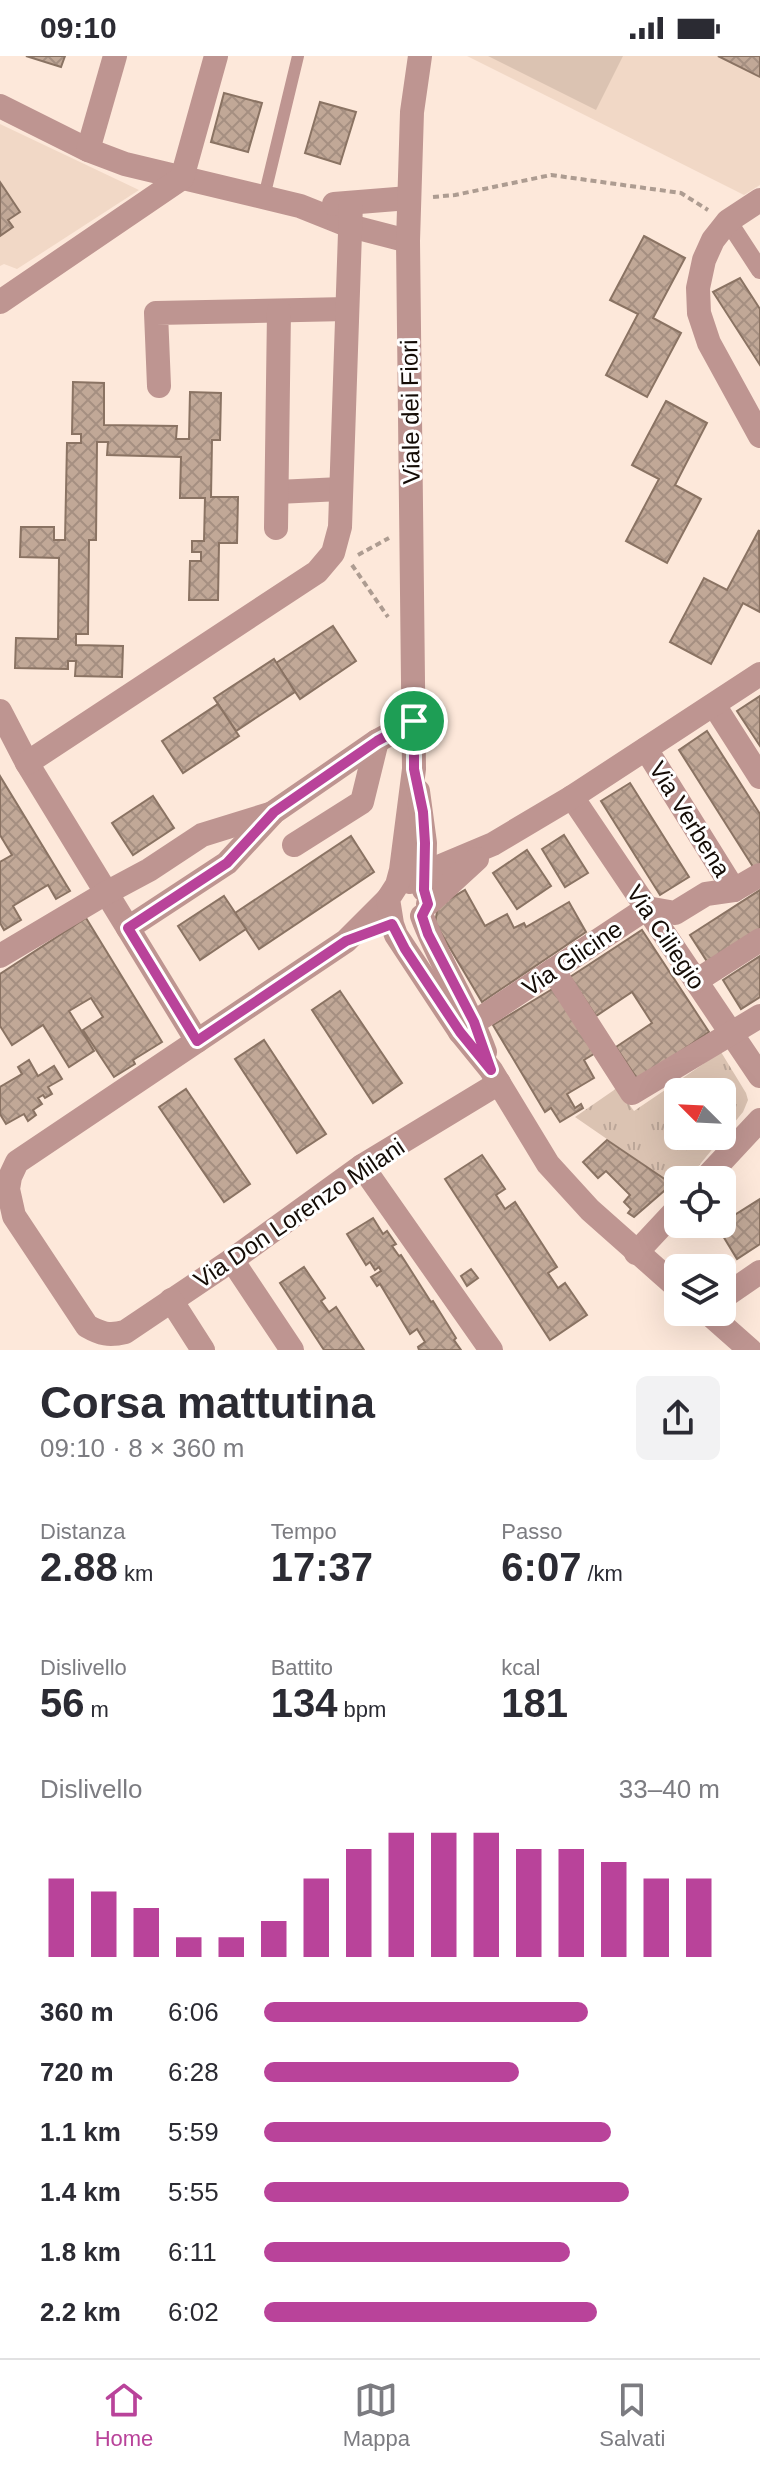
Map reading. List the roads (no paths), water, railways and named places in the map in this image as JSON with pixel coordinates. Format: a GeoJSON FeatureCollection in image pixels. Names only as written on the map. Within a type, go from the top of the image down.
{"type":"FeatureCollection","features":[{"type":"Feature","properties":{"kind":"street"},"geometry":{"type":"LineString","coordinates":[[88,150],[115,56]]}},
{"type":"Feature","properties":{"kind":"street"},"geometry":{"type":"LineString","coordinates":[[0,302],[182,178],[216,56]]}},
{"type":"Feature","properties":{"kind":"street","name":"Viale dei Fiori"},"geometry":{"type":"LineString","coordinates":[[414,769],[408,241],[412,112],[420,56]]}},
{"type":"Feature","properties":{"kind":"street"},"geometry":{"type":"LineString","coordinates":[[0,106],[88,150],[125,164],[300,206],[350,214],[408,241]]}},
{"type":"Feature","properties":{"kind":"street"},"geometry":{"type":"LineString","coordinates":[[350,214],[409,198]]}},
{"type":"Feature","properties":{"kind":"street"},"geometry":{"type":"LineString","coordinates":[[760,200],[728,221],[713,240],[704,260],[698,288],[699,313],[709,343],[760,436]]}},
{"type":"Feature","properties":{"kind":"street"},"geometry":{"type":"LineString","coordinates":[[27,763],[317,572],[333,553],[340,527],[350,214]]}},
{"type":"Feature","properties":{"kind":"street"},"geometry":{"type":"LineString","coordinates":[[728,221],[760,270]]}},
{"type":"Feature","properties":{"kind":"street"},"geometry":{"type":"LineString","coordinates":[[159,386],[156,313],[347,309]]}},
{"type":"Feature","properties":{"kind":"street"},"geometry":{"type":"LineString","coordinates":[[276,528],[279,311]]}},
{"type":"Feature","properties":{"kind":"street"},"geometry":{"type":"LineString","coordinates":[[277,492],[341,489]]}},
{"type":"Feature","properties":{"kind":"street"},"geometry":{"type":"LineString","coordinates":[[0,711],[27,763],[197,1041],[408,900],[452,862],[493,844],[572,797],[760,674]]}},
{"type":"Feature","properties":{"kind":"street"},"geometry":{"type":"LineString","coordinates":[[714,705],[760,777]]}},
{"type":"Feature","properties":{"kind":"street"},"geometry":{"type":"LineString","coordinates":[[128,928],[227,863],[274,812],[377,741],[414,721]]}},
{"type":"Feature","properties":{"kind":"street"},"geometry":{"type":"LineString","coordinates":[[294,845],[362,802],[377,741]]}},
{"type":"Feature","properties":{"kind":"street","name":"Via Verbena"},"geometry":{"type":"LineString","coordinates":[[646,749],[734,890]]}},
{"type":"Feature","properties":{"kind":"street"},"geometry":{"type":"LineString","coordinates":[[408,900],[425,843],[423,812],[414,769]]}},
{"type":"Feature","properties":{"kind":"street"},"geometry":{"type":"LineString","coordinates":[[414,769],[408,900],[428,934],[467,1027],[548,1164],[590,1210],[664,1276]]}},
{"type":"Feature","properties":{"kind":"street","name":"Via Ciliegio"},"geometry":{"type":"LineString","coordinates":[[572,797],[760,1076]]}},
{"type":"Feature","properties":{"kind":"street"},"geometry":{"type":"LineString","coordinates":[[0,956],[149,870],[202,835],[274,812]]}},
{"type":"Feature","properties":{"kind":"street"},"geometry":{"type":"LineString","coordinates":[[425,843],[436,859],[452,862]]}},
{"type":"Feature","properties":{"kind":"street"},"geometry":{"type":"LineString","coordinates":[[408,900],[446,885],[493,844]]}},
{"type":"Feature","properties":{"kind":"street","name":"Via Glicine"},"geometry":{"type":"LineString","coordinates":[[467,1027],[647,908],[675,913],[706,894],[734,890],[760,875]]}},
{"type":"Feature","properties":{"kind":"street"},"geometry":{"type":"LineString","coordinates":[[696,981],[760,940]]}},
{"type":"Feature","properties":{"kind":"street"},"geometry":{"type":"LineString","coordinates":[[553,970],[632,1093],[760,1016]]}},
{"type":"Feature","properties":{"kind":"street","name":"Via Don Lorenzo Milani"},"geometry":{"type":"LineString","coordinates":[[197,1041],[17,1162],[10,1177],[8,1189],[14,1216],[87,1326],[99,1333],[111,1335],[125,1332],[495,1076]]}},
{"type":"Feature","properties":{"kind":"street"},"geometry":{"type":"LineString","coordinates":[[717,1166],[760,1120]]}},
{"type":"Feature","properties":{"kind":"street"},"geometry":{"type":"LineString","coordinates":[[362,1166],[491,1350]]}},
{"type":"Feature","properties":{"kind":"street"},"geometry":{"type":"LineString","coordinates":[[636,1253],[664,1223]]}},
{"type":"Feature","properties":{"kind":"street"},"geometry":{"type":"LineString","coordinates":[[232,1260],[292,1350]]}},
{"type":"Feature","properties":{"kind":"street"},"geometry":{"type":"LineString","coordinates":[[736,1288],[760,1272]]}},
{"type":"Feature","properties":{"kind":"street"},"geometry":{"type":"LineString","coordinates":[[171,1300],[203,1350]]}},
{"type":"Feature","properties":{"kind":"street"},"geometry":{"type":"LineString","coordinates":[[723,1326],[750,1350]]}},
{"type":"Feature","properties":{"kind":"lane"},"geometry":{"type":"LineString","coordinates":[[264,197],[298,56]]}}]}
